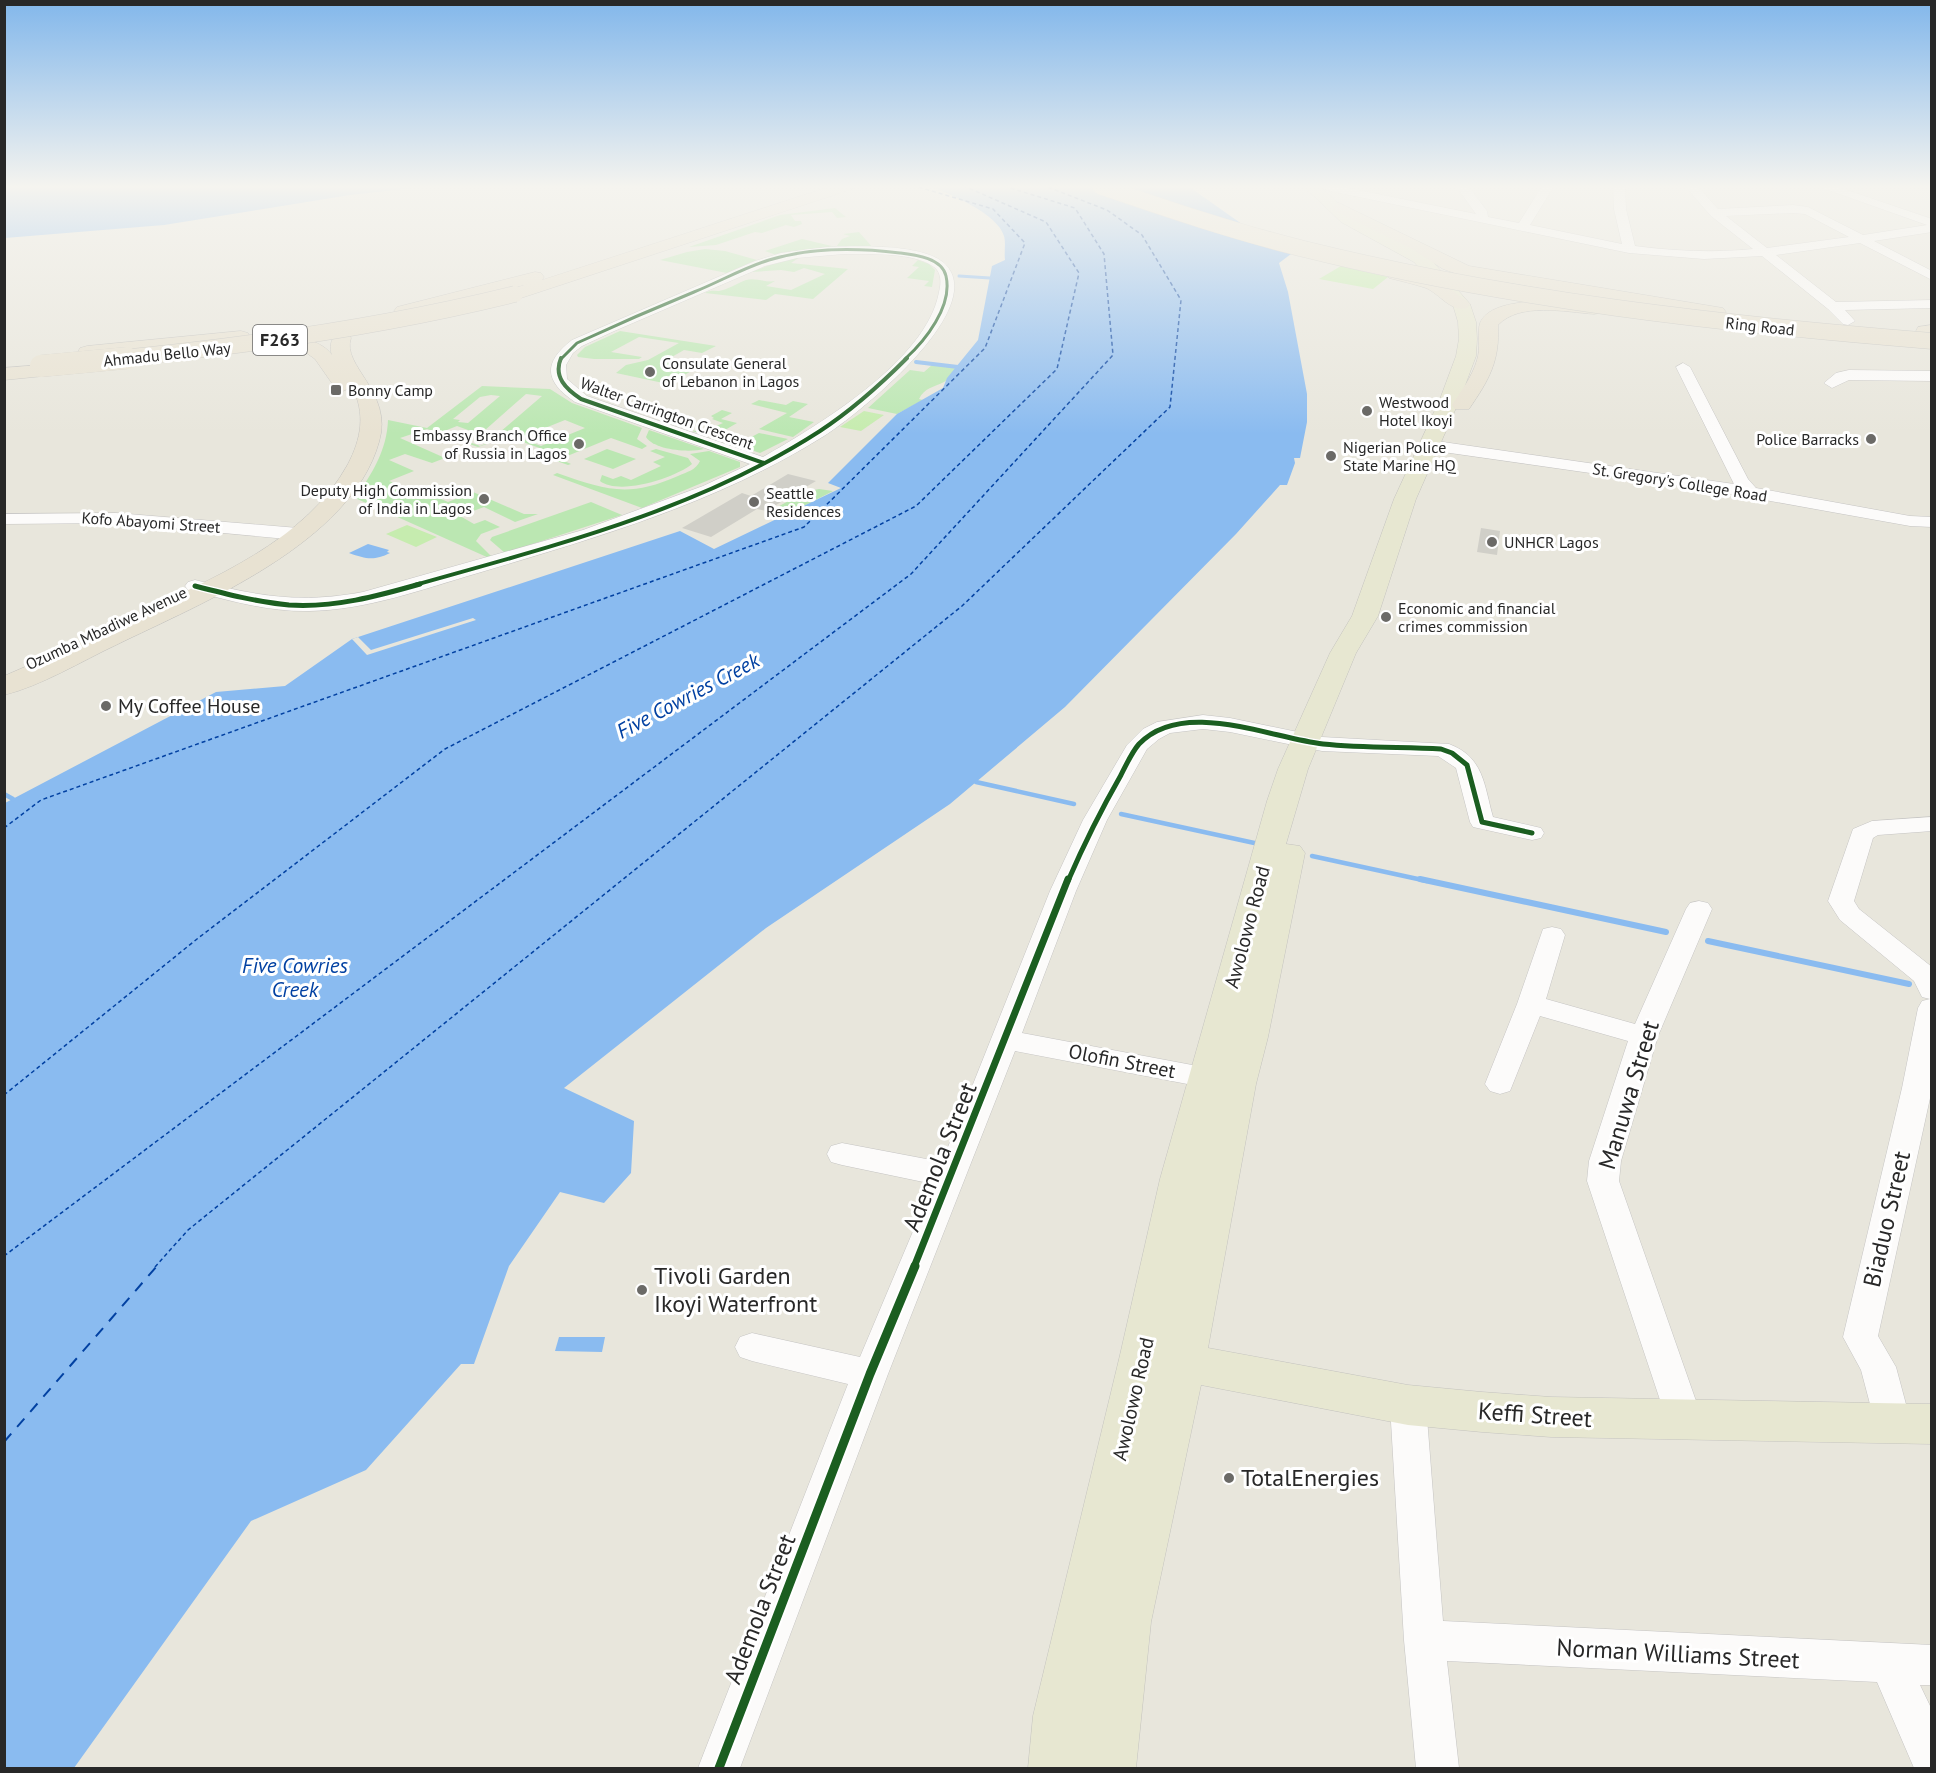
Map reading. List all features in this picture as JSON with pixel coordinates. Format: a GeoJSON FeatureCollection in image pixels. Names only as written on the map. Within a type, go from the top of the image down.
{"type":"FeatureCollection","features":[{"type":"Feature","properties":{"kind":"highway","name":"Ahmadu Bello Way"},"geometry":{"type":"LineString","coordinates":[[4,371],[42,364],[194,352],[331,333],[417,318],[584,269]]}},
{"type":"Feature","properties":{"kind":"highway"},"geometry":{"type":"LineString","coordinates":[[4,361],[275,333],[328,342],[340,332],[417,323],[487,306],[604,269]]}},
{"type":"Feature","properties":{"kind":"highway"},"geometry":{"type":"LineString","coordinates":[[1369,269],[1434,285],[1461,304]]}},
{"type":"Feature","properties":{"kind":"highway","name":"Ring Road"},"geometry":{"type":"LineString","coordinates":[[1389,269],[1597,305],[1824,333],[1930,333]]}},
{"type":"Feature","properties":{"kind":"highway","name":"Ring Road"},"geometry":{"type":"LineString","coordinates":[[1433,269],[1538,288],[1717,312],[1930,333]]}},
{"type":"Feature","properties":{"kind":"highway"},"geometry":{"type":"LineString","coordinates":[[1460,269],[1717,312]]}},
{"type":"Feature","properties":{"kind":"highway"},"geometry":{"type":"LineString","coordinates":[[1462,405],[1479,381],[1490,344],[1489,324],[1496,316],[1513,310],[1535,306],[1591,309],[1766,330],[1824,333]]}},
{"type":"Feature","properties":{"kind":"highway","name":"Ozumba Mbadiwe Avenue"},"geometry":{"type":"LineString","coordinates":[[4,676],[245,570],[289,533],[329,506],[354,477],[368,447],[372,429],[371,410],[365,391],[339,352],[340,332]]}},
{"type":"Feature","properties":{"kind":"highway"},"geometry":{"type":"LineString","coordinates":[[4,371],[124,364],[298,338]]}},
{"type":"Feature","properties":{"kind":"highway","name":"Ozumba Mbadiwe Avenue"},"geometry":{"type":"LineString","coordinates":[[289,533],[337,475],[350,455],[355,437],[356,420],[353,404],[347,391],[322,355],[298,338]]}},
{"type":"Feature","properties":{"kind":"highway","name":"Ahmadu Bello Way"},"geometry":{"type":"LineString","coordinates":[[4,361],[42,364]]}},
{"type":"Feature","properties":{"kind":"highway","name":"Ozumba Mbadiwe Avenue"},"geometry":{"type":"LineString","coordinates":[[4,687],[202,588]]}},
{"type":"Feature","properties":{"kind":"main road","name":"Awolowo Road"},"geometry":{"type":"LineString","coordinates":[[1432,269],[1440,275],[1461,304],[1467,322],[1468,339],[1466,356],[1435,446]]}},
{"type":"Feature","properties":{"kind":"main road","name":"Awolowo Road"},"geometry":{"type":"LineString","coordinates":[[1108,1768],[1125,1622],[1163,1359],[1180,1179],[1221,1080],[1282,801],[1314,743],[1343,653],[1365,616],[1405,499],[1435,446],[1462,405],[1480,346],[1479,329],[1472,305],[1434,269]]}},
{"type":"Feature","properties":{"kind":"main road","name":"Awolowo Road"},"geometry":{"type":"LineString","coordinates":[[1056,1768],[1060,1716],[1163,1359]]}},
{"type":"Feature","properties":{"kind":"main road","name":"Keffi Street"},"geometry":{"type":"LineString","coordinates":[[1163,1359],[1408,1405],[1551,1418],[1912,1424]]}},
{"type":"Feature","properties":{"kind":"street","name":"Walter Carrington Crescent"},"geometry":{"type":"LineString","coordinates":[[747,269],[590,337],[567,350],[557,367],[559,380],[567,390],[581,399],[764,463]]}},
{"type":"Feature","properties":{"kind":"street","name":"Walter Carrington Crescent"},"geometry":{"type":"LineString","coordinates":[[202,588],[250,601],[283,605],[326,604],[380,594],[529,553],[687,498],[764,463],[813,435],[855,406],[905,361],[921,343],[937,319],[947,279],[943,269]]}},
{"type":"Feature","properties":{"kind":"street"},"geometry":{"type":"LineString","coordinates":[[1784,269],[1833,306],[1848,321]]}},
{"type":"Feature","properties":{"kind":"street"},"geometry":{"type":"LineString","coordinates":[[1918,269],[1932,276]]}},
{"type":"Feature","properties":{"kind":"street"},"geometry":{"type":"LineString","coordinates":[[1833,306],[1932,304]]}},
{"type":"Feature","properties":{"kind":"street"},"geometry":{"type":"LineString","coordinates":[[1683,367],[1740,481],[1749,491]]}},
{"type":"Feature","properties":{"kind":"street"},"geometry":{"type":"LineString","coordinates":[[1832,383],[1841,376],[1849,375],[1932,376]]}},
{"type":"Feature","properties":{"kind":"street","name":"St. Gregory's College Road"},"geometry":{"type":"LineString","coordinates":[[1435,446],[1749,491],[1910,521],[1932,522]]}},
{"type":"Feature","properties":{"kind":"street","name":"Kofo Abayomi Street"},"geometry":{"type":"LineString","coordinates":[[4,519],[116,518],[289,533]]}},
{"type":"Feature","properties":{"kind":"street","name":"Ademola Street"},"geometry":{"type":"LineString","coordinates":[[719,1768],[870,1374],[952,1176],[1063,891],[1095,820],[1138,745],[1151,734],[1165,727],[1193,723],[1230,725],[1314,743],[1441,749],[1452,753],[1467,765],[1482,822],[1532,833]]}},
{"type":"Feature","properties":{"kind":"street"},"geometry":{"type":"LineString","coordinates":[[1932,824],[1872,828],[1862,834],[1841,901],[1849,914],[1924,975],[1932,991]]}},
{"type":"Feature","properties":{"kind":"street","name":"Manuwa Street"},"geometry":{"type":"LineString","coordinates":[[1685,1421],[1603,1181],[1605,1161],[1644,1036],[1700,909]]}},
{"type":"Feature","properties":{"kind":"street"},"geometry":{"type":"LineString","coordinates":[[1500,1084],[1532,1004],[1552,935]]}},
{"type":"Feature","properties":{"kind":"street"},"geometry":{"type":"LineString","coordinates":[[1532,1004],[1644,1036]]}},
{"type":"Feature","properties":{"kind":"street","name":"Biaduo Street"},"geometry":{"type":"LineString","coordinates":[[1912,1424],[1860,1337],[1924,1090],[1932,1008]]}},
{"type":"Feature","properties":{"kind":"street","name":"Olofin Street"},"geometry":{"type":"LineString","coordinates":[[1006,1040],[1221,1080]]}},
{"type":"Feature","properties":{"kind":"street"},"geometry":{"type":"LineString","coordinates":[[842,1154],[952,1176]]}},
{"type":"Feature","properties":{"kind":"street"},"geometry":{"type":"LineString","coordinates":[[752,1347],[870,1374]]}},
{"type":"Feature","properties":{"kind":"street"},"geometry":{"type":"LineString","coordinates":[[1408,1405],[1424,1640],[1437,1768]]}},
{"type":"Feature","properties":{"kind":"street","name":"Norman Williams Street"},"geometry":{"type":"LineString","coordinates":[[1424,1640],[1932,1665]]}},
{"type":"Feature","properties":{"kind":"street"},"geometry":{"type":"LineString","coordinates":[[1890,1664],[1932,1760]]}},
{"type":"Feature","properties":{"kind":"green space"},"geometry":{"type":"Polygon","coordinates":[[[705,269],[737,269],[727,273],[705,269]]]}},
{"type":"Feature","properties":{"kind":"green space"},"geometry":{"type":"Polygon","coordinates":[[[760,269],[802,269],[794,272],[781,270],[751,272],[760,269]]]}},
{"type":"Feature","properties":{"kind":"green space"},"geometry":{"type":"Polygon","coordinates":[[[807,269],[848,269],[813,299],[775,294],[766,300],[705,293],[719,291],[749,279],[775,281],[766,286],[791,290],[825,274],[807,269]]]}},
{"type":"Feature","properties":{"kind":"green space"},"geometry":{"type":"Polygon","coordinates":[[[917,269],[935,270],[932,287],[924,286],[929,281],[907,278],[917,269]]]}},
{"type":"Feature","properties":{"kind":"green space"},"geometry":{"type":"Polygon","coordinates":[[[1336,269],[1353,269],[1388,277],[1373,289],[1319,279],[1336,269]]]}},
{"type":"Feature","properties":{"kind":"green space"},"geometry":{"type":"Polygon","coordinates":[[[620,331],[716,346],[702,353],[684,350],[663,362],[697,368],[668,384],[616,373],[626,365],[648,360],[679,343],[639,337],[611,352],[642,357],[639,359],[578,357],[577,355],[585,347],[620,331]]]}},
{"type":"Feature","properties":{"kind":"green space"},"geometry":{"type":"Polygon","coordinates":[[[932,365],[957,368],[946,381],[924,392],[919,399],[923,400],[897,414],[868,408],[910,370],[924,372],[932,365]]]}},
{"type":"Feature","properties":{"kind":"green space"},"geometry":{"type":"Polygon","coordinates":[[[482,386],[550,389],[572,403],[642,428],[637,439],[647,446],[642,449],[611,438],[560,459],[571,464],[568,465],[548,458],[556,454],[512,438],[501,439],[478,447],[427,429],[400,438],[445,458],[432,463],[405,454],[389,460],[414,471],[389,481],[448,502],[473,492],[524,514],[538,514],[515,522],[484,507],[460,516],[474,524],[485,520],[500,527],[481,534],[476,541],[492,557],[489,558],[355,498],[382,452],[388,420],[427,428],[482,386]],[[526,394],[484,431],[500,432],[542,396],[526,394]],[[500,396],[480,397],[453,419],[468,423],[500,396]],[[565,420],[520,438],[541,446],[585,428],[565,420]],[[457,426],[442,432],[480,446],[495,440],[457,426]]]}},
{"type":"Feature","properties":{"kind":"green space"},"geometry":{"type":"Polygon","coordinates":[[[759,400],[786,405],[793,401],[808,404],[789,417],[814,422],[793,437],[759,429],[787,413],[751,404],[759,400]]]}},
{"type":"Feature","properties":{"kind":"green space"},"geometry":{"type":"Polygon","coordinates":[[[722,410],[732,413],[721,419],[737,423],[713,437],[689,430],[703,432],[723,423],[712,419],[714,418],[711,416],[722,410]]]}},
{"type":"Feature","properties":{"kind":"green space"},"geometry":{"type":"Polygon","coordinates":[[[864,411],[884,415],[861,431],[840,427],[864,411]]]}},
{"type":"Feature","properties":{"kind":"green space"},"geometry":{"type":"Polygon","coordinates":[[[649,430],[704,449],[690,451],[664,448],[646,437],[649,430]]]}},
{"type":"Feature","properties":{"kind":"green space"},"geometry":{"type":"Polygon","coordinates":[[[759,433],[788,439],[760,453],[736,445],[759,433]]]}},
{"type":"Feature","properties":{"kind":"green space"},"geometry":{"type":"Polygon","coordinates":[[[607,449],[636,459],[613,469],[584,459],[607,449]]]}},
{"type":"Feature","properties":{"kind":"green space"},"geometry":{"type":"Polygon","coordinates":[[[656,449],[688,458],[692,464],[673,475],[633,486],[620,487],[600,481],[602,475],[613,479],[621,476],[631,480],[661,466],[653,462],[665,457],[650,451],[656,449]]]}},
{"type":"Feature","properties":{"kind":"green space"},"geometry":{"type":"Polygon","coordinates":[[[709,451],[740,462],[740,467],[642,508],[553,475],[557,473],[590,484],[617,489],[645,487],[691,470],[700,461],[690,454],[709,451]]]}},
{"type":"Feature","properties":{"kind":"green space"},"geometry":{"type":"Polygon","coordinates":[[[819,489],[833,491],[800,508],[772,510],[805,492],[819,489]]]}},
{"type":"Feature","properties":{"kind":"green space"},"geometry":{"type":"Polygon","coordinates":[[[591,502],[622,515],[505,553],[490,540],[492,537],[591,502]]]}},
{"type":"Feature","properties":{"kind":"green space"},"geometry":{"type":"Polygon","coordinates":[[[407,525],[437,537],[416,547],[386,534],[407,525]]]}},
{"type":"Feature","properties":{"kind":"water","name":"Five Cowries Creek"},"geometry":{"type":"Polygon","coordinates":[[[991,269],[1281,269],[1288,292],[1307,394],[1307,422],[1300,458],[1294,458],[1295,463],[1287,485],[1280,485],[1236,534],[1065,707],[950,804],[766,928],[564,1088],[634,1121],[631,1173],[604,1203],[560,1192],[509,1266],[474,1364],[461,1364],[366,1470],[251,1521],[74,1768],[5,1768],[5,803],[216,692],[285,686],[352,639],[680,531],[714,549],[841,488],[828,483],[897,414],[943,388],[947,378],[978,340],[991,269]]]}},
{"type":"Feature","properties":{"kind":"water"},"geometry":{"type":"Polygon","coordinates":[[[368,544],[389,550],[387,552],[390,553],[370,558],[349,553],[368,544]]]}},
{"type":"Feature","properties":{"kind":"water"},"geometry":{"type":"Polygon","coordinates":[[[559,1337],[605,1337],[602,1352],[555,1351],[559,1337]]]}},
{"type":"Feature","properties":{"kind":"pier"},"geometry":{"type":"Polygon","coordinates":[[[473,618],[476,620],[367,655],[352,639],[358,637],[371,650],[473,618]]]}},
{"type":"Feature","properties":{"kind":"building","name":"Seattle Residences"},"geometry":{"type":"Polygon","coordinates":[[[788,474],[816,481],[766,511],[757,509],[711,537],[682,528],[742,493],[751,496],[788,474]]]}},
{"type":"Feature","properties":{"kind":"building","name":"UNHCR Lagos"},"geometry":{"type":"Polygon","coordinates":[[[1481,528],[1500,531],[1497,555],[1477,552],[1481,528]]]}},
{"type":"Feature","properties":{"kind":"waterway"},"geometry":{"type":"LineString","coordinates":[[959,276],[990,278]]}},
{"type":"Feature","properties":{"kind":"waterway"},"geometry":{"type":"LineString","coordinates":[[916,362],[958,367]]}},
{"type":"Feature","properties":{"kind":"waterway"},"geometry":{"type":"LineString","coordinates":[[976,782],[1074,804]]}},
{"type":"Feature","properties":{"kind":"waterway"},"geometry":{"type":"LineString","coordinates":[[4,794],[13,799]]}},
{"type":"Feature","properties":{"kind":"waterway"},"geometry":{"type":"LineString","coordinates":[[1121,814],[1259,844]]}},
{"type":"Feature","properties":{"kind":"waterway"},"geometry":{"type":"LineString","coordinates":[[1312,856],[1427,881]]}},
{"type":"Feature","properties":{"kind":"waterway"},"geometry":{"type":"LineString","coordinates":[[1420,879],[1666,932]]}},
{"type":"Feature","properties":{"kind":"waterway"},"geometry":{"type":"LineString","coordinates":[[1708,941],[1909,984]]}},
{"type":"Feature","properties":{"kind":"ferry route"},"geometry":{"type":"LineString","coordinates":[[4,828],[41,800],[804,527],[985,348],[1015,269]]}},
{"type":"Feature","properties":{"kind":"ferry route"},"geometry":{"type":"LineString","coordinates":[[4,1095],[197,939],[445,749],[916,506],[1057,369],[1079,273],[1076,269]]}},
{"type":"Feature","properties":{"kind":"ferry route"},"geometry":{"type":"LineString","coordinates":[[4,1256],[911,574],[1113,355],[1105,269]]}},
{"type":"Feature","properties":{"kind":"ferry route"},"geometry":{"type":"LineString","coordinates":[[155,1267],[188,1230],[962,606],[1170,407],[1181,300],[1162,269]]}},
{"type":"Feature","properties":{"kind":"ferry route"},"geometry":{"type":"LineString","coordinates":[[4,1442],[157,1266]]}},
{"type":"Feature","properties":{"kind":"cycle path"},"geometry":{"type":"LineString","coordinates":[[747,269],[577,343],[561,358],[558,372],[564,386],[581,399],[764,463]]}},
{"type":"Feature","properties":{"kind":"cycle path"},"geometry":{"type":"LineString","coordinates":[[195,586],[259,601],[292,605],[345,602],[419,584],[589,534],[709,490],[766,463],[820,431],[869,395],[912,353],[931,329],[947,290],[943,269]]}},
{"type":"Feature","properties":{"kind":"cycle path"},"geometry":{"type":"LineString","coordinates":[[719,1768],[870,1374],[952,1176],[1063,891],[1095,820],[1138,745],[1151,734],[1165,727],[1203,722],[1230,725],[1322,744],[1441,749],[1452,753],[1467,765],[1482,822],[1532,833]]}},
{"type":"Feature","properties":{"kind":"place","name":"Consulate General of Lebanon in Lagos"},"geometry":{"type":"Point","coordinates":[650,372]}},
{"type":"Feature","properties":{"kind":"place","name":"Bonny Camp"},"geometry":{"type":"Point","coordinates":[336,390]}},
{"type":"Feature","properties":{"kind":"place","name":"Westwood Hotel Ikoyi"},"geometry":{"type":"Point","coordinates":[1367,411]}},
{"type":"Feature","properties":{"kind":"place","name":"Police Barracks"},"geometry":{"type":"Point","coordinates":[1871,439]}},
{"type":"Feature","properties":{"kind":"place","name":"Embassy Branch Office of Russia in Lagos"},"geometry":{"type":"Point","coordinates":[579,444]}},
{"type":"Feature","properties":{"kind":"place","name":"Nigerian Police State Marine HQ"},"geometry":{"type":"Point","coordinates":[1331,456]}},
{"type":"Feature","properties":{"kind":"place","name":"Deputy High Commission of India in Lagos"},"geometry":{"type":"Point","coordinates":[484,499]}},
{"type":"Feature","properties":{"kind":"place","name":"Seattle Residences"},"geometry":{"type":"Point","coordinates":[754,502]}},
{"type":"Feature","properties":{"kind":"place","name":"UNHCR Lagos"},"geometry":{"type":"Point","coordinates":[1492,542]}},
{"type":"Feature","properties":{"kind":"place","name":"Economic and financial crimes commission"},"geometry":{"type":"Point","coordinates":[1386,617]}},
{"type":"Feature","properties":{"kind":"place","name":"My Coffee House"},"geometry":{"type":"Point","coordinates":[106,706]}},
{"type":"Feature","properties":{"kind":"place","name":"Tivoli Garden Ikoyi Waterfront"},"geometry":{"type":"Point","coordinates":[642,1290]}},
{"type":"Feature","properties":{"kind":"place","name":"TotalEnergies"},"geometry":{"type":"Point","coordinates":[1229,1478]}}]}
